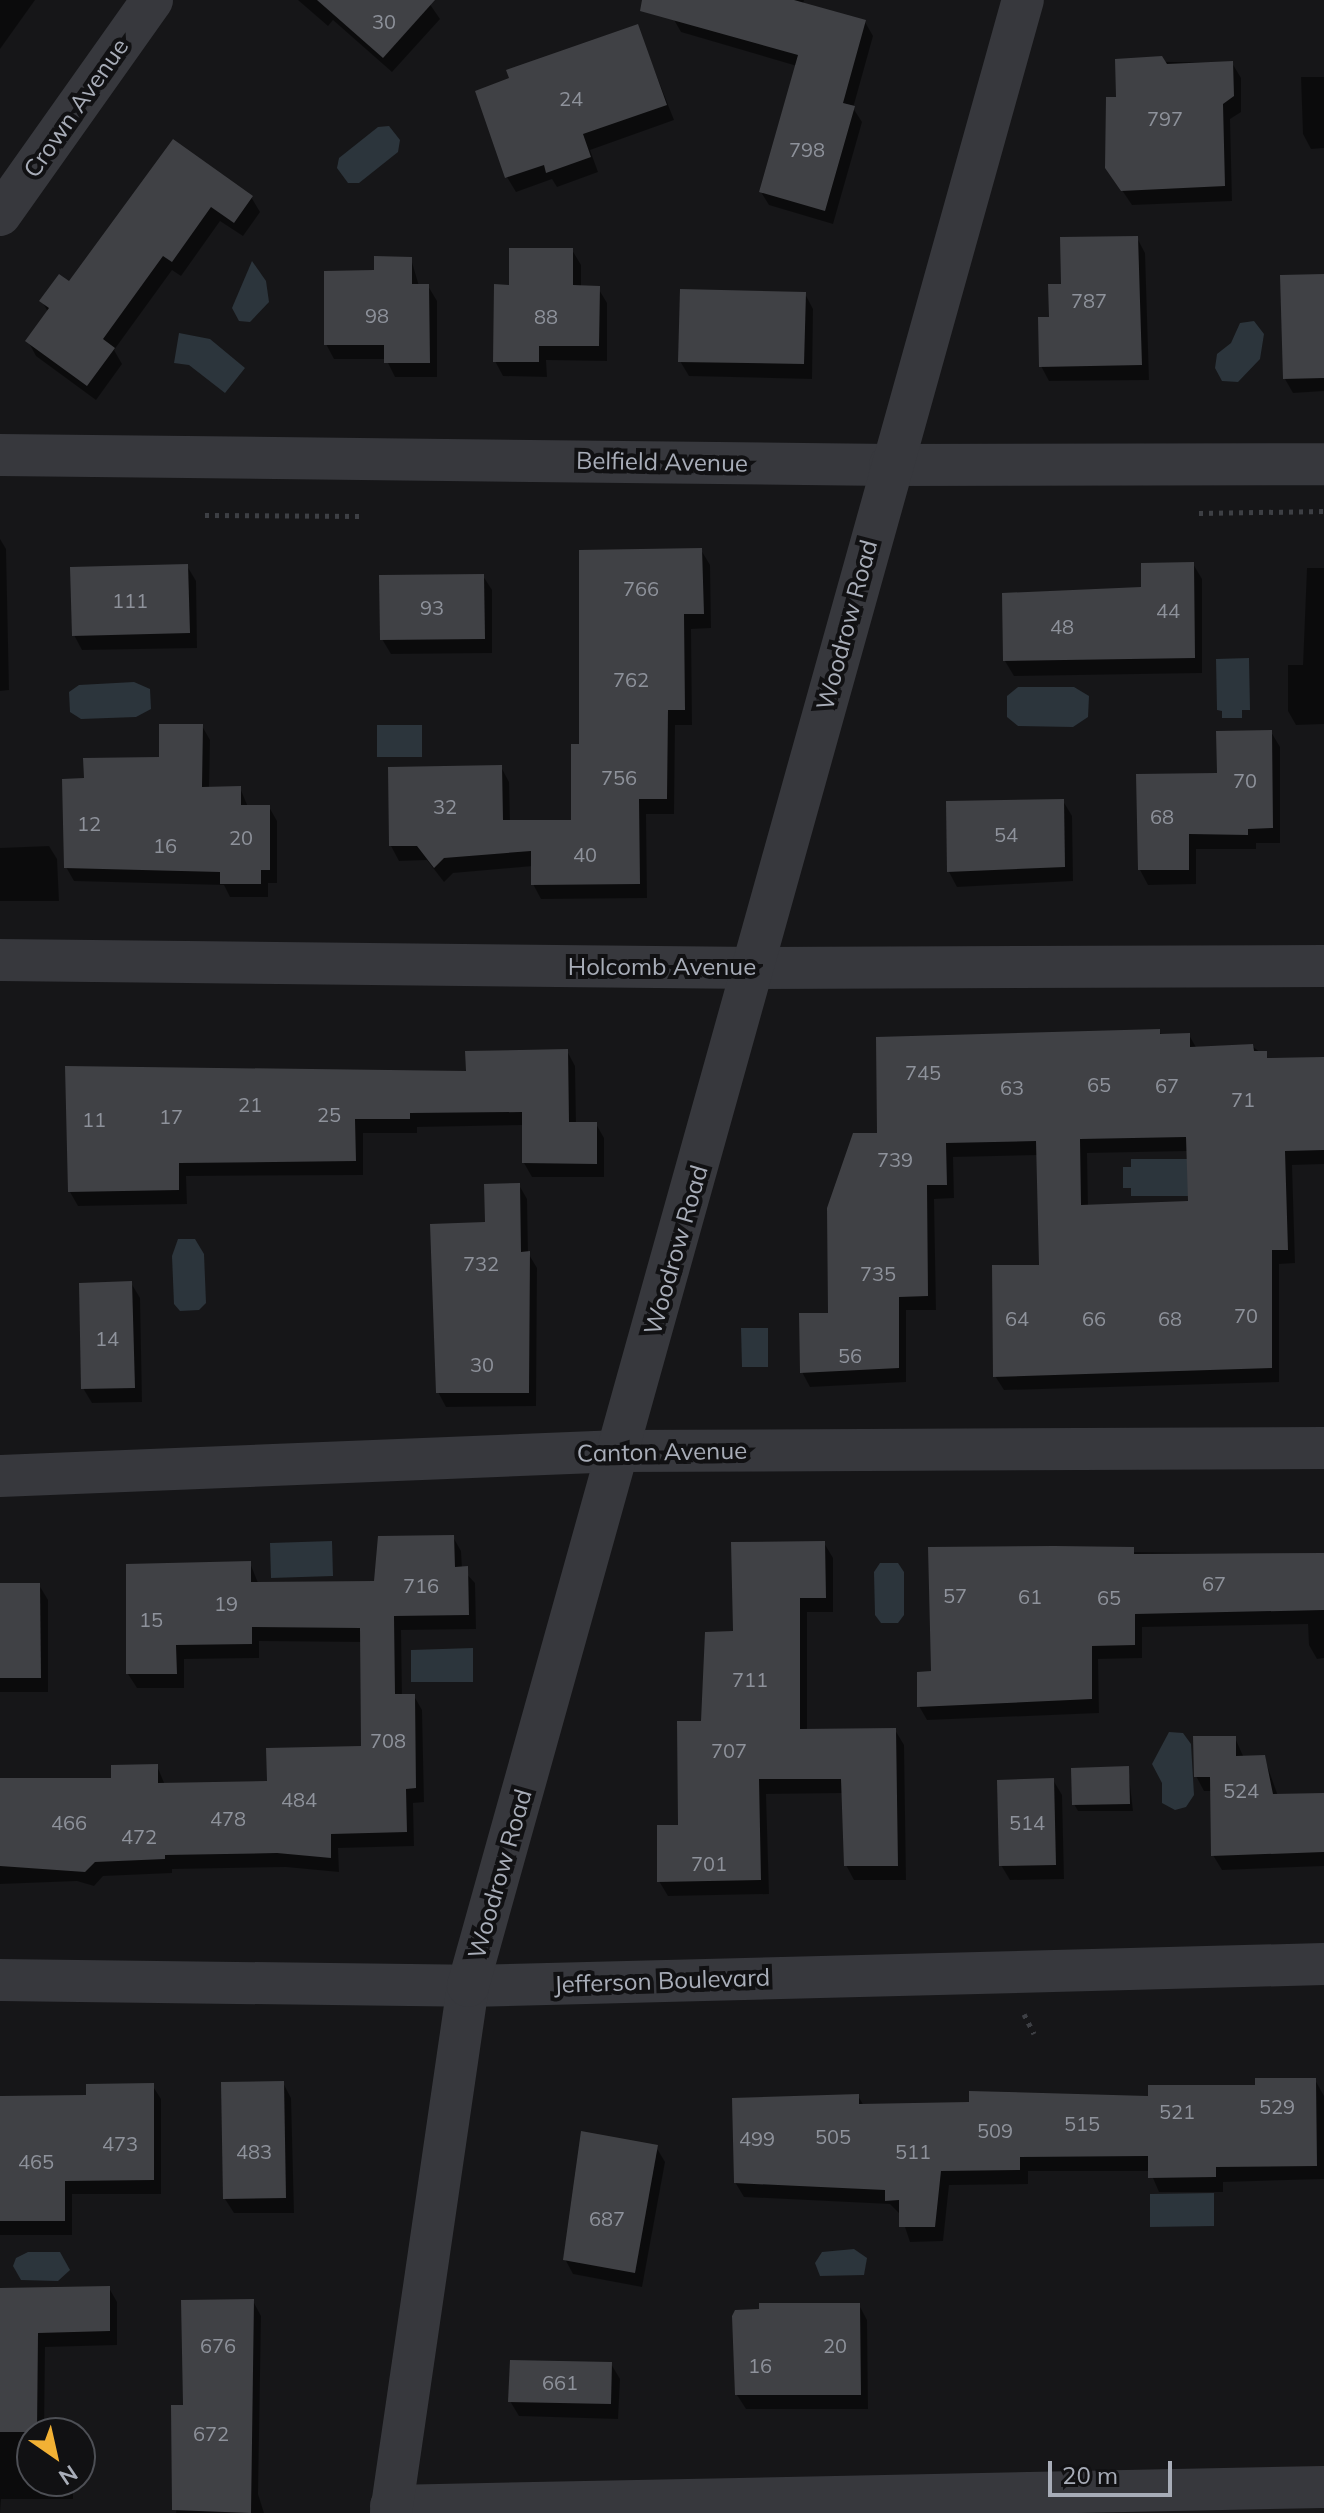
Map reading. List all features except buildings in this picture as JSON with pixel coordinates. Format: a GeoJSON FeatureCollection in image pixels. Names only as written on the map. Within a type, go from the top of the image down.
{"type":"FeatureCollection","features":[{"type":"Feature","properties":{"kind":"street","name":"Crown Avenue"},"geometry":{"type":"LineString","coordinates":[[0,215],[152,0]]}},
{"type":"Feature","properties":{"kind":"street","name":"Woodrow Road"},"geometry":{"type":"LineString","coordinates":[[391,2510],[468,1986],[756,968],[890,465],[1023,0]]}},
{"type":"Feature","properties":{"kind":"street","name":"Belfield Avenue"},"geometry":{"type":"LineString","coordinates":[[0,455],[890,465],[1324,464]]}},
{"type":"Feature","properties":{"kind":"street","name":"Holcomb Avenue"},"geometry":{"type":"LineString","coordinates":[[0,960],[756,968],[1324,966]]}},
{"type":"Feature","properties":{"kind":"street","name":"Canton Avenue"},"geometry":{"type":"LineString","coordinates":[[0,1476],[619,1451],[1324,1448]]}},
{"type":"Feature","properties":{"kind":"street","name":"Jefferson Boulevard"},"geometry":{"type":"LineString","coordinates":[[0,1980],[468,1986],[1324,1964]]}},
{"type":"Feature","properties":{"kind":"street"},"geometry":{"type":"LineString","coordinates":[[391,2510],[1324,2487]]}},
{"type":"Feature","properties":{"kind":"path"},"geometry":{"type":"LineString","coordinates":[[1199,513],[1324,511]]}},
{"type":"Feature","properties":{"kind":"path"},"geometry":{"type":"LineString","coordinates":[[205,515],[359,516]]}},
{"type":"Feature","properties":{"kind":"path"},"geometry":{"type":"LineString","coordinates":[[1024,2014],[1034,2034]]}},
{"type":"Feature","properties":{"kind":"shaded area"},"geometry":{"type":"Polygon","coordinates":[[[389,126],[400,140],[398,152],[359,183],[348,183],[337,168],[339,158],[378,127],[389,126]]]}},
{"type":"Feature","properties":{"kind":"shaded area"},"geometry":{"type":"Polygon","coordinates":[[[252,261],[266,281],[269,302],[250,322],[239,321],[232,308],[252,261]]]}},
{"type":"Feature","properties":{"kind":"shaded area"},"geometry":{"type":"Polygon","coordinates":[[[1254,321],[1264,334],[1260,359],[1238,382],[1222,381],[1215,368],[1217,354],[1231,343],[1240,323],[1254,321]]]}},
{"type":"Feature","properties":{"kind":"shaded area"},"geometry":{"type":"Polygon","coordinates":[[[179,333],[210,339],[245,368],[225,393],[189,365],[174,363],[179,333]]]}},
{"type":"Feature","properties":{"kind":"shaded area"},"geometry":{"type":"Polygon","coordinates":[[[1249,658],[1250,710],[1242,710],[1242,718],[1222,718],[1222,711],[1217,710],[1216,659],[1249,658]]]}},
{"type":"Feature","properties":{"kind":"shaded area"},"geometry":{"type":"Polygon","coordinates":[[[134,682],[150,689],[151,709],[136,717],[81,719],[70,712],[69,692],[79,685],[134,682]]]}},
{"type":"Feature","properties":{"kind":"shaded area"},"geometry":{"type":"Polygon","coordinates":[[[1018,687],[1074,687],[1089,696],[1088,717],[1073,727],[1018,726],[1007,717],[1007,696],[1018,687]]]}},
{"type":"Feature","properties":{"kind":"shaded area"},"geometry":{"type":"Polygon","coordinates":[[[377,725],[422,725],[422,757],[377,757],[377,725]]]}},
{"type":"Feature","properties":{"kind":"shaded area"},"geometry":{"type":"Polygon","coordinates":[[[1131,1159],[1196,1159],[1196,1196],[1131,1196],[1131,1188],[1123,1188],[1123,1167],[1131,1167],[1131,1159]]]}},
{"type":"Feature","properties":{"kind":"shaded area"},"geometry":{"type":"Polygon","coordinates":[[[178,1239],[195,1239],[204,1254],[206,1303],[199,1310],[180,1311],[174,1304],[172,1256],[178,1239]]]}},
{"type":"Feature","properties":{"kind":"shaded area"},"geometry":{"type":"Polygon","coordinates":[[[741,1328],[768,1328],[768,1367],[742,1367],[741,1328]]]}},
{"type":"Feature","properties":{"kind":"shaded area"},"geometry":{"type":"Polygon","coordinates":[[[332,1541],[333,1576],[271,1578],[270,1543],[332,1541]]]}},
{"type":"Feature","properties":{"kind":"shaded area"},"geometry":{"type":"Polygon","coordinates":[[[880,1563],[898,1563],[904,1572],[904,1615],[898,1623],[881,1623],[875,1615],[874,1572],[880,1563]]]}},
{"type":"Feature","properties":{"kind":"shaded area"},"geometry":{"type":"Polygon","coordinates":[[[473,1648],[473,1682],[411,1682],[411,1650],[473,1648]]]}},
{"type":"Feature","properties":{"kind":"shaded area"},"geometry":{"type":"Polygon","coordinates":[[[1169,1732],[1183,1733],[1191,1744],[1194,1795],[1186,1807],[1175,1810],[1162,1803],[1162,1783],[1152,1764],[1169,1732]]]}},
{"type":"Feature","properties":{"kind":"shaded area"},"geometry":{"type":"Polygon","coordinates":[[[1214,2193],[1214,2226],[1150,2227],[1150,2194],[1214,2193]]]}},
{"type":"Feature","properties":{"kind":"shaded area"},"geometry":{"type":"Polygon","coordinates":[[[854,2249],[867,2258],[864,2275],[820,2276],[815,2263],[822,2252],[854,2249]]]}},
{"type":"Feature","properties":{"kind":"shaded area"},"geometry":{"type":"Polygon","coordinates":[[[28,2252],[60,2252],[70,2270],[58,2281],[21,2280],[13,2266],[16,2258],[28,2252]]]}}]}
